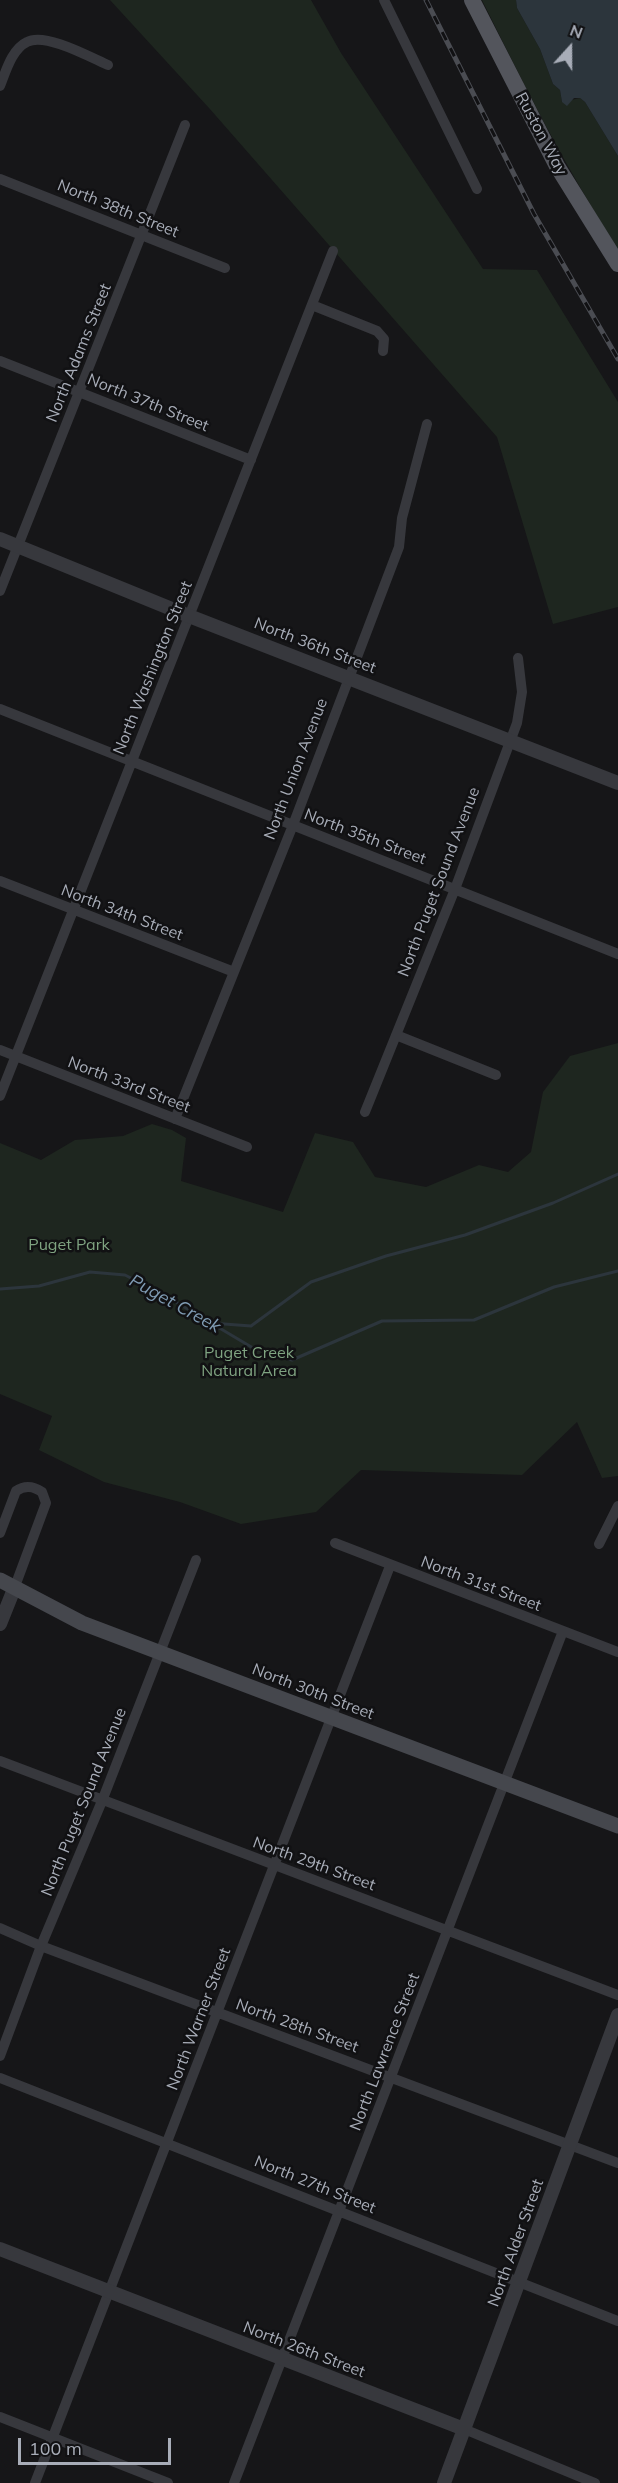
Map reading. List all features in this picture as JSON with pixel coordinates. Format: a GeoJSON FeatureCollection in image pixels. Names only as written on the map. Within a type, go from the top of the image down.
{"type":"FeatureCollection","features":[{"type":"Feature","properties":{"kind":"main road","name":"Ruston Way"},"geometry":{"type":"LineString","coordinates":[[472,0],[557,166],[618,264]]}},
{"type":"Feature","properties":{"kind":"main road","name":"North 30th Street"},"geometry":{"type":"LineString","coordinates":[[0,1580],[82,1623],[618,1826]]}},
{"type":"Feature","properties":{"kind":"street"},"geometry":{"type":"LineString","coordinates":[[384,0],[477,189]]}},
{"type":"Feature","properties":{"kind":"street"},"geometry":{"type":"LineString","coordinates":[[0,86],[14,55],[26,42],[40,39],[108,65]]}},
{"type":"Feature","properties":{"kind":"street","name":"North Adams Street"},"geometry":{"type":"LineString","coordinates":[[0,591],[185,125]]}},
{"type":"Feature","properties":{"kind":"street","name":"North 38th Street"},"geometry":{"type":"LineString","coordinates":[[0,179],[225,268]]}},
{"type":"Feature","properties":{"kind":"street","name":"North Washington Street"},"geometry":{"type":"LineString","coordinates":[[0,1096],[333,251]]}},
{"type":"Feature","properties":{"kind":"street"},"geometry":{"type":"LineString","coordinates":[[312,305],[377,331],[384,339],[383,351]]}},
{"type":"Feature","properties":{"kind":"street","name":"North 37th Street"},"geometry":{"type":"LineString","coordinates":[[0,361],[251,460]]}},
{"type":"Feature","properties":{"kind":"street","name":"North Union Avenue"},"geometry":{"type":"LineString","coordinates":[[175,1119],[293,825],[400,543],[402,518],[427,424]]}},
{"type":"Feature","properties":{"kind":"street","name":"North 36th Street"},"geometry":{"type":"LineString","coordinates":[[0,539],[189,616],[618,783]]}},
{"type":"Feature","properties":{"kind":"street","name":"North Puget Sound Avenue"},"geometry":{"type":"LineString","coordinates":[[365,1113],[455,889],[511,740],[522,702],[522,681],[518,658]]}},
{"type":"Feature","properties":{"kind":"street","name":"North 35th Street"},"geometry":{"type":"LineString","coordinates":[[0,709],[618,954]]}},
{"type":"Feature","properties":{"kind":"street","name":"North 34th Street"},"geometry":{"type":"LineString","coordinates":[[0,881],[234,972]]}},
{"type":"Feature","properties":{"kind":"street"},"geometry":{"type":"LineString","coordinates":[[396,1035],[496,1075]]}},
{"type":"Feature","properties":{"kind":"street","name":"North 33rd Street"},"geometry":{"type":"LineString","coordinates":[[0,1050],[247,1147]]}},
{"type":"Feature","properties":{"kind":"street"},"geometry":{"type":"LineString","coordinates":[[0,1533],[16,1491],[25,1487],[42,1492],[46,1503],[0,1624]]}},
{"type":"Feature","properties":{"kind":"street"},"geometry":{"type":"LineString","coordinates":[[599,1544],[618,1506]]}},
{"type":"Feature","properties":{"kind":"street","name":"North 31st Street"},"geometry":{"type":"LineString","coordinates":[[335,1543],[618,1652]]}},
{"type":"Feature","properties":{"kind":"street","name":"North Puget Sound Avenue"},"geometry":{"type":"LineString","coordinates":[[0,2056],[41,1946],[102,1801],[196,1560]]}},
{"type":"Feature","properties":{"kind":"street","name":"North Warner Street"},"geometry":{"type":"LineString","coordinates":[[35,2483],[390,1566]]}},
{"type":"Feature","properties":{"kind":"street","name":"North Lawrence Street"},"geometry":{"type":"LineString","coordinates":[[234,2483],[563,1631]]}},
{"type":"Feature","properties":{"kind":"street","name":"North 29th Street"},"geometry":{"type":"LineString","coordinates":[[0,1761],[618,1995]]}},
{"type":"Feature","properties":{"kind":"street","name":"North 28th Street"},"geometry":{"type":"LineString","coordinates":[[0,1928],[41,1946],[618,2163]]}},
{"type":"Feature","properties":{"kind":"street","name":"North Alder Street"},"geometry":{"type":"LineString","coordinates":[[444,2483],[618,2014]]}},
{"type":"Feature","properties":{"kind":"street","name":"North 27th Street"},"geometry":{"type":"LineString","coordinates":[[0,2078],[618,2321]]}},
{"type":"Feature","properties":{"kind":"street","name":"North 26th Street"},"geometry":{"type":"LineString","coordinates":[[0,2249],[464,2429],[595,2483]]}},
{"type":"Feature","properties":{"kind":"street"},"geometry":{"type":"LineString","coordinates":[[0,2417],[168,2483]]}},
{"type":"Feature","properties":{"kind":"green space"},"geometry":{"type":"Polygon","coordinates":[[[110,0],[311,0],[341,53],[483,269],[537,270],[618,402],[618,607],[553,624],[497,437],[209,108],[110,0]]]}},
{"type":"Feature","properties":{"kind":"green space"},"geometry":{"type":"Polygon","coordinates":[[[482,0],[516,0],[517,8],[540,49],[553,84],[560,90],[562,102],[580,98],[585,102],[618,156],[618,249],[563,157],[482,0]]]}},
{"type":"Feature","properties":{"kind":"green space","name":"Puget Creek Natural Area"},"geometry":{"type":"Polygon","coordinates":[[[618,1043],[618,1476],[602,1478],[577,1422],[522,1475],[361,1470],[316,1512],[241,1524],[180,1502],[104,1482],[39,1450],[52,1416],[0,1394],[0,1143],[41,1160],[75,1140],[123,1136],[152,1124],[172,1130],[186,1138],[181,1181],[283,1212],[315,1133],[353,1142],[375,1177],[426,1187],[479,1165],[508,1172],[531,1152],[543,1092],[570,1056],[618,1043]]]}},
{"type":"Feature","properties":{"kind":"shaded area"},"geometry":{"type":"Polygon","coordinates":[[[516,0],[618,0],[618,156],[585,102],[580,98],[574,98],[567,106],[562,102],[560,90],[553,84],[540,49],[517,8],[516,0]]]}},
{"type":"Feature","properties":{"kind":"waterway"},"geometry":{"type":"LineString","coordinates":[[211,1323],[251,1326],[311,1282],[386,1256],[465,1235],[553,1203],[618,1174]]}},
{"type":"Feature","properties":{"kind":"waterway","name":"Puget Creek"},"geometry":{"type":"LineString","coordinates":[[0,1289],[39,1286],[90,1272],[125,1275],[164,1295],[253,1348],[292,1360],[382,1321],[474,1320],[554,1287],[618,1271]]}},
{"type":"Feature","properties":{"kind":"railway"},"geometry":{"type":"LineString","coordinates":[[426,0],[534,214],[618,359]]}},
{"type":"Feature","properties":{"kind":"park label","name":"Puget Park"},"geometry":{"type":"Point","coordinates":[69,1245]}}]}
